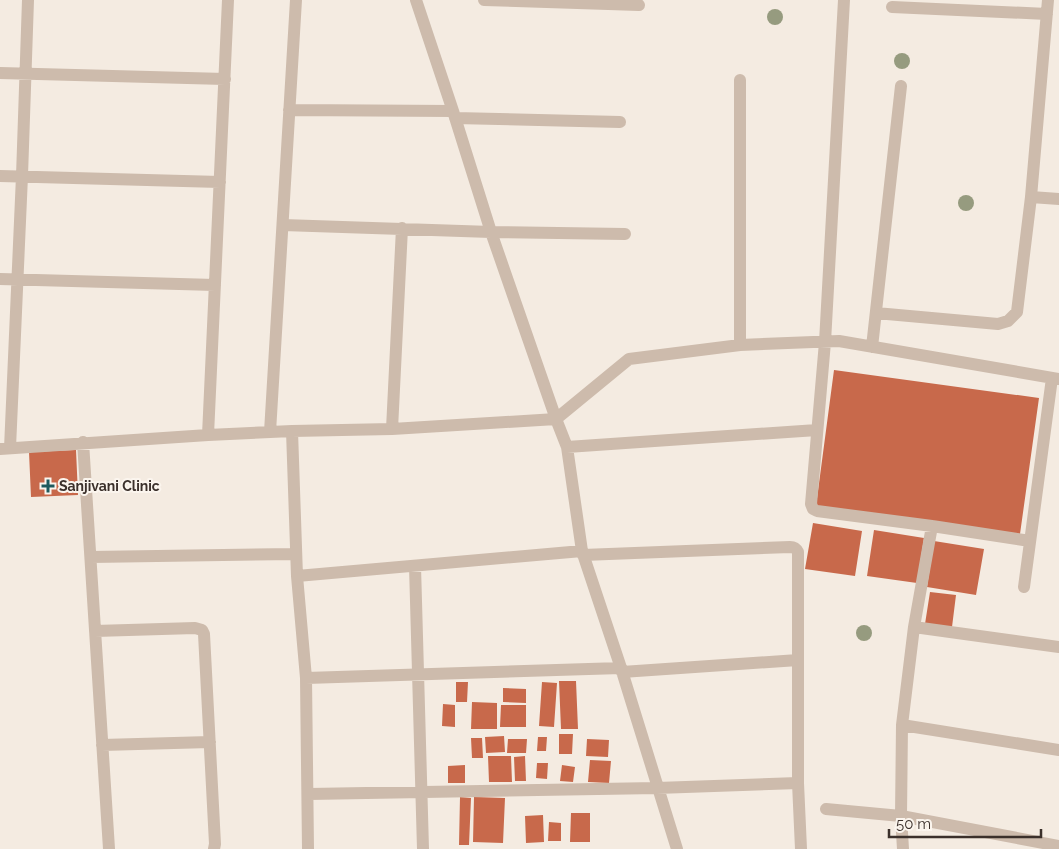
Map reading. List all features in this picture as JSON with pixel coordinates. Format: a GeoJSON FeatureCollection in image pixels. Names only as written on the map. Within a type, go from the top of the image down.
{"type":"FeatureCollection","features":[{"type":"Feature","properties":{"kind":"street"},"geometry":{"type":"LineString","coordinates":[[28,0],[18,279],[5,448],[208,435],[292,431],[392,430],[556,420],[629,359],[740,345],[839,341],[1056,378],[1024,587]]}},
{"type":"Feature","properties":{"kind":"street"},"geometry":{"type":"LineString","coordinates":[[208,435],[228,0]]}},
{"type":"Feature","properties":{"kind":"street"},"geometry":{"type":"LineString","coordinates":[[270,432],[296,0]]}},
{"type":"Feature","properties":{"kind":"street"},"geometry":{"type":"LineString","coordinates":[[416,0],[491,232],[567,447],[582,553],[622,670],[677,849]]}},
{"type":"Feature","properties":{"kind":"street"},"geometry":{"type":"LineString","coordinates":[[484,0],[639,5]]}},
{"type":"Feature","properties":{"kind":"street"},"geometry":{"type":"LineString","coordinates":[[844,0],[825,342],[811,504],[813,509],[817,511],[932,526],[1030,542]]}},
{"type":"Feature","properties":{"kind":"street"},"geometry":{"type":"LineString","coordinates":[[876,313],[998,324],[1008,321],[1017,312],[1031,197],[1048,0]]}},
{"type":"Feature","properties":{"kind":"street"},"geometry":{"type":"LineString","coordinates":[[892,7],[1047,14]]}},
{"type":"Feature","properties":{"kind":"street"},"geometry":{"type":"LineString","coordinates":[[0,73],[225,79]]}},
{"type":"Feature","properties":{"kind":"street"},"geometry":{"type":"LineString","coordinates":[[740,80],[740,345]]}},
{"type":"Feature","properties":{"kind":"street"},"geometry":{"type":"LineString","coordinates":[[872,347],[901,86]]}},
{"type":"Feature","properties":{"kind":"street"},"geometry":{"type":"LineString","coordinates":[[290,110],[454,114],[620,122]]}},
{"type":"Feature","properties":{"kind":"street"},"geometry":{"type":"LineString","coordinates":[[0,176],[220,182]]}},
{"type":"Feature","properties":{"kind":"street"},"geometry":{"type":"LineString","coordinates":[[1031,197],[1059,199]]}},
{"type":"Feature","properties":{"kind":"street"},"geometry":{"type":"LineString","coordinates":[[283,225],[491,232],[625,234]]}},
{"type":"Feature","properties":{"kind":"street"},"geometry":{"type":"LineString","coordinates":[[392,430],[402,228]]}},
{"type":"Feature","properties":{"kind":"street"},"geometry":{"type":"LineString","coordinates":[[0,278],[215,284]]}},
{"type":"Feature","properties":{"kind":"street"},"geometry":{"type":"LineString","coordinates":[[567,447],[817,430]]}},
{"type":"Feature","properties":{"kind":"street"},"geometry":{"type":"LineString","coordinates":[[292,431],[297,576],[306,678],[308,849]]}},
{"type":"Feature","properties":{"kind":"street"},"geometry":{"type":"LineString","coordinates":[[83,442],[108,849]]}},
{"type":"Feature","properties":{"kind":"street"},"geometry":{"type":"LineString","coordinates":[[903,849],[901,816],[902,725],[914,627],[932,526]]}},
{"type":"Feature","properties":{"kind":"street"},"geometry":{"type":"LineString","coordinates":[[297,576],[582,553],[794,547],[798,552],[798,784],[801,849]]}},
{"type":"Feature","properties":{"kind":"street"},"geometry":{"type":"LineString","coordinates":[[90,557],[296,554]]}},
{"type":"Feature","properties":{"kind":"street"},"geometry":{"type":"LineString","coordinates":[[415,566],[424,849]]}},
{"type":"Feature","properties":{"kind":"street"},"geometry":{"type":"LineString","coordinates":[[914,627],[1059,647]]}},
{"type":"Feature","properties":{"kind":"street"},"geometry":{"type":"LineString","coordinates":[[95,631],[195,628],[202,630],[204,634],[210,742],[214,849]]}},
{"type":"Feature","properties":{"kind":"street"},"geometry":{"type":"LineString","coordinates":[[306,678],[622,670],[798,660]]}},
{"type":"Feature","properties":{"kind":"street"},"geometry":{"type":"LineString","coordinates":[[902,725],[1059,750]]}},
{"type":"Feature","properties":{"kind":"street"},"geometry":{"type":"LineString","coordinates":[[102,745],[210,742]]}},
{"type":"Feature","properties":{"kind":"street"},"geometry":{"type":"LineString","coordinates":[[308,794],[798,784]]}},
{"type":"Feature","properties":{"kind":"street"},"geometry":{"type":"LineString","coordinates":[[826,810],[901,816],[1059,846]]}},
{"type":"Feature","properties":{"kind":"building"},"geometry":{"type":"Polygon","coordinates":[[[834,370],[1039,398],[1020,534],[816,506],[834,370]]]}},
{"type":"Feature","properties":{"kind":"building"},"geometry":{"type":"Polygon","coordinates":[[[76,450],[78,495],[31,497],[29,452],[76,450]]]}},
{"type":"Feature","properties":{"kind":"building"},"geometry":{"type":"Polygon","coordinates":[[[813,523],[862,531],[855,576],[805,569],[813,523]]]}},
{"type":"Feature","properties":{"kind":"building"},"geometry":{"type":"Polygon","coordinates":[[[874,530],[924,538],[917,583],[867,576],[874,530]]]}},
{"type":"Feature","properties":{"kind":"building"},"geometry":{"type":"Polygon","coordinates":[[[934,541],[984,549],[976,595],[927,587],[934,541]]]}},
{"type":"Feature","properties":{"kind":"building"},"geometry":{"type":"Polygon","coordinates":[[[930,592],[956,595],[952,627],[925,624],[930,592]]]}},
{"type":"Feature","properties":{"kind":"building"},"geometry":{"type":"Polygon","coordinates":[[[559,681],[576,681],[578,729],[561,729],[559,681]]]}},
{"type":"Feature","properties":{"kind":"building"},"geometry":{"type":"Polygon","coordinates":[[[456,682],[468,682],[467,702],[456,702],[456,682]]]}},
{"type":"Feature","properties":{"kind":"building"},"geometry":{"type":"Polygon","coordinates":[[[542,682],[557,683],[554,727],[539,726],[542,682]]]}},
{"type":"Feature","properties":{"kind":"building"},"geometry":{"type":"Polygon","coordinates":[[[503,688],[526,689],[526,703],[503,702],[503,688]]]}},
{"type":"Feature","properties":{"kind":"building"},"geometry":{"type":"Polygon","coordinates":[[[472,702],[497,703],[497,729],[471,729],[472,702]]]}},
{"type":"Feature","properties":{"kind":"building"},"geometry":{"type":"Polygon","coordinates":[[[443,704],[455,705],[455,727],[442,726],[443,704]]]}},
{"type":"Feature","properties":{"kind":"building"},"geometry":{"type":"Polygon","coordinates":[[[501,705],[526,705],[526,727],[500,727],[501,705]]]}},
{"type":"Feature","properties":{"kind":"building"},"geometry":{"type":"Polygon","coordinates":[[[559,734],[573,734],[572,754],[559,754],[559,734]]]}},
{"type":"Feature","properties":{"kind":"building"},"geometry":{"type":"Polygon","coordinates":[[[504,736],[505,752],[486,753],[485,737],[504,736]]]}},
{"type":"Feature","properties":{"kind":"building"},"geometry":{"type":"Polygon","coordinates":[[[538,737],[547,737],[546,751],[537,751],[538,737]]]}},
{"type":"Feature","properties":{"kind":"building"},"geometry":{"type":"Polygon","coordinates":[[[471,738],[482,738],[483,758],[472,758],[471,738]]]}},
{"type":"Feature","properties":{"kind":"building"},"geometry":{"type":"Polygon","coordinates":[[[508,739],[527,739],[526,753],[507,753],[508,739]]]}},
{"type":"Feature","properties":{"kind":"building"},"geometry":{"type":"Polygon","coordinates":[[[587,739],[609,740],[608,757],[586,756],[587,739]]]}},
{"type":"Feature","properties":{"kind":"building"},"geometry":{"type":"Polygon","coordinates":[[[488,756],[511,756],[512,782],[489,782],[488,756]]]}},
{"type":"Feature","properties":{"kind":"building"},"geometry":{"type":"Polygon","coordinates":[[[525,756],[526,781],[515,781],[514,757],[525,756]]]}},
{"type":"Feature","properties":{"kind":"building"},"geometry":{"type":"Polygon","coordinates":[[[590,760],[611,761],[609,783],[588,782],[590,760]]]}},
{"type":"Feature","properties":{"kind":"building"},"geometry":{"type":"Polygon","coordinates":[[[537,763],[548,763],[547,779],[536,778],[537,763]]]}},
{"type":"Feature","properties":{"kind":"building"},"geometry":{"type":"Polygon","coordinates":[[[465,765],[465,783],[448,783],[448,766],[465,765]]]}},
{"type":"Feature","properties":{"kind":"building"},"geometry":{"type":"Polygon","coordinates":[[[562,765],[575,767],[573,782],[560,781],[562,765]]]}},
{"type":"Feature","properties":{"kind":"building"},"geometry":{"type":"Polygon","coordinates":[[[460,797],[471,798],[469,845],[459,845],[460,797]]]}},
{"type":"Feature","properties":{"kind":"building"},"geometry":{"type":"Polygon","coordinates":[[[474,797],[505,798],[503,843],[473,842],[474,797]]]}},
{"type":"Feature","properties":{"kind":"building"},"geometry":{"type":"Polygon","coordinates":[[[571,813],[590,813],[590,842],[570,842],[571,813]]]}},
{"type":"Feature","properties":{"kind":"building"},"geometry":{"type":"Polygon","coordinates":[[[543,815],[544,842],[526,843],[525,816],[543,815]]]}},
{"type":"Feature","properties":{"kind":"building"},"geometry":{"type":"Polygon","coordinates":[[[549,822],[561,823],[561,841],[548,841],[549,822]]]}},
{"type":"Feature","properties":{"kind":"place","name":"Sanjivani Clinic"},"geometry":{"type":"Point","coordinates":[48,486]}}]}
